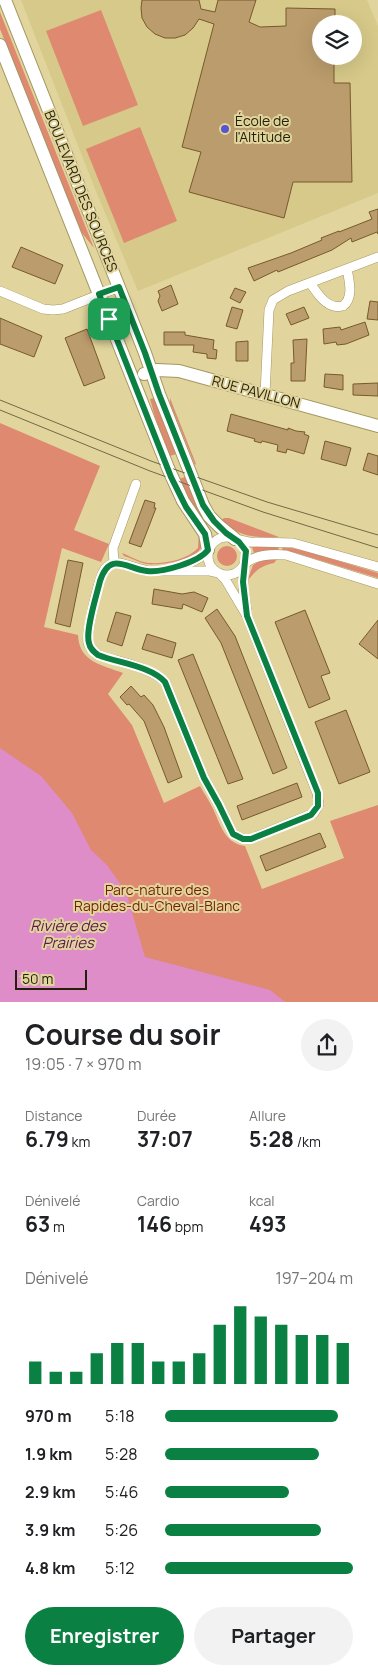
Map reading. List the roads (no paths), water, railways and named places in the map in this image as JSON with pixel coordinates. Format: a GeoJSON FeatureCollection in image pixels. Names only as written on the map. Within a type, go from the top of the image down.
{"type":"FeatureCollection","features":[{"type":"Feature","properties":{"kind":"street","name":"BOULEVARD DES SOURCES"},"geometry":{"type":"LineString","coordinates":[[5,0],[206,512],[224,532],[235,539]]}},
{"type":"Feature","properties":{"kind":"street","name":"BOULEVARD DES SOURCES"},"geometry":{"type":"LineString","coordinates":[[0,45],[171,477],[186,507],[205,534],[208,550]]}},
{"type":"Feature","properties":{"kind":"street"},"geometry":{"type":"LineString","coordinates":[[265,394],[270,310],[273,300],[288,291],[378,257]]}},
{"type":"Feature","properties":{"kind":"street"},"geometry":{"type":"LineString","coordinates":[[310,283],[326,302],[332,306],[343,306],[348,301],[350,295],[347,269]]}},
{"type":"Feature","properties":{"kind":"street"},"geometry":{"type":"LineString","coordinates":[[0,291],[43,309],[53,310],[63,309],[119,287]]}},
{"type":"Feature","properties":{"kind":"street","name":"RUE PAVILLON"},"geometry":{"type":"LineString","coordinates":[[133,378],[151,371],[179,371],[378,426]]}},
{"type":"Feature","properties":{"kind":"street"},"geometry":{"type":"LineString","coordinates":[[114,563],[113,548],[136,484]]}},
{"type":"Feature","properties":{"kind":"street"},"geometry":{"type":"LineString","coordinates":[[162,570],[202,556],[218,538],[228,537],[249,542],[293,543],[378,567]]}},
{"type":"Feature","properties":{"kind":"street"},"geometry":{"type":"LineString","coordinates":[[235,539],[246,551],[243,587],[247,616]]}},
{"type":"Feature","properties":{"kind":"street"},"geometry":{"type":"LineString","coordinates":[[208,550],[209,564],[213,570],[219,573],[225,580],[247,616],[318,793],[318,806],[311,815],[251,839],[240,838],[230,831],[221,809],[204,778],[165,682],[149,672],[98,655],[89,644],[89,631],[102,576],[107,567],[114,563],[123,563],[146,571],[203,571],[219,573],[231,575],[257,557],[273,554],[286,555],[378,584]]}},
{"type":"Feature","properties":{"kind":"water","name":"Rivière des Prairies"},"geometry":{"type":"Polygon","coordinates":[[[0,748],[41,776],[72,813],[91,850],[107,865],[126,892],[145,957],[270,990],[285,1002],[0,1002],[0,748]]]}},
{"type":"Feature","properties":{"kind":"tram line"},"geometry":{"type":"LineString","coordinates":[[0,400],[151,461],[267,502],[378,535]]}},
{"type":"Feature","properties":{"kind":"tram line"},"geometry":{"type":"LineString","coordinates":[[0,410],[150,471],[263,512],[378,548]]}},
{"type":"Feature","properties":{"kind":"place","name":"École de l'Altitude"},"geometry":{"type":"Point","coordinates":[225,129]}},
{"type":"Feature","properties":{"kind":"park label","name":"Parc-nature des Rapides-du-Cheval-Blanc"},"geometry":{"type":"Point","coordinates":[157,898]}}]}
